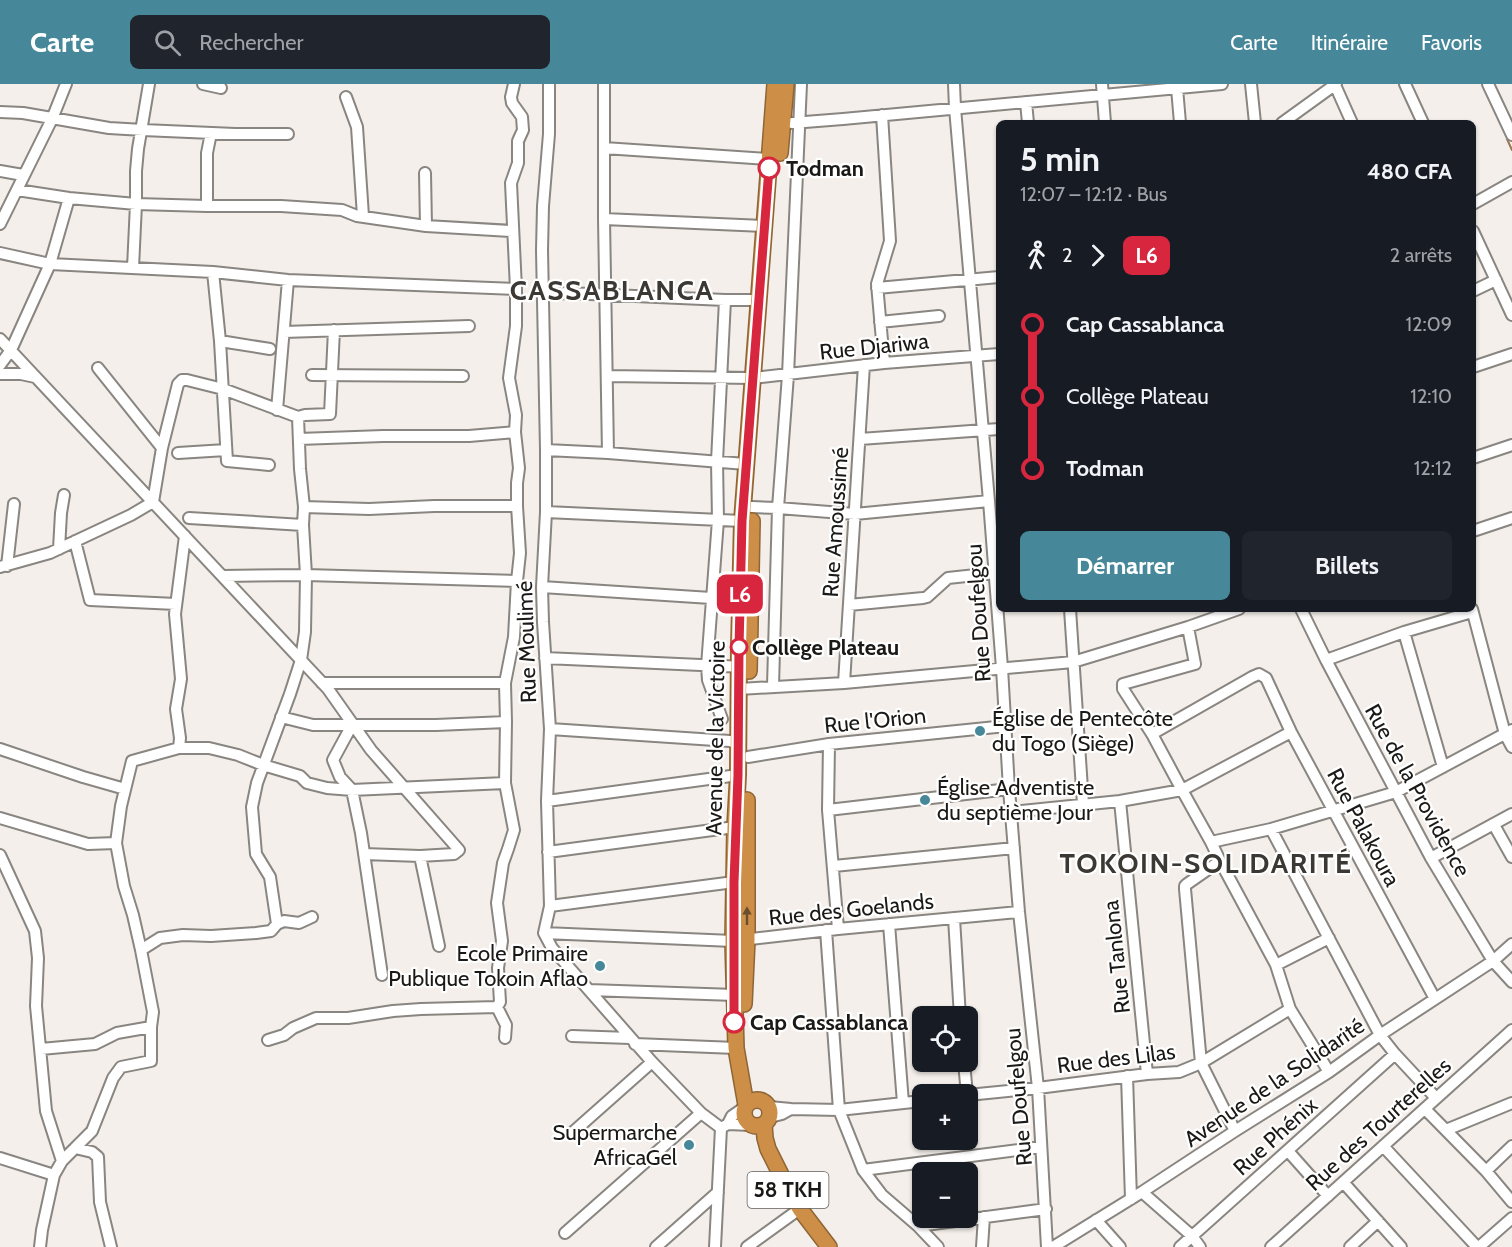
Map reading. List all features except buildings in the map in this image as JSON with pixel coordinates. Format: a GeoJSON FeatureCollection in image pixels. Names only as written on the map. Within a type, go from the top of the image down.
{"type":"FeatureCollection","features":[{"type":"Feature","properties":{"kind":"highway","name":"Avenue de la Victoire"},"geometry":{"type":"LineString","coordinates":[[744,667],[758,378],[759,300],[775,84]]}},
{"type":"Feature","properties":{"kind":"highway","name":"Avenue de la Victoire"},"geometry":{"type":"LineString","coordinates":[[786,84],[742,521],[744,688],[748,757],[740,940],[735,996],[736,1048],[768,1149],[800,1209],[829,1247]]}},
{"type":"Feature","properties":{"kind":"highway","name":"Avenue de la Victoire"},"geometry":{"type":"LineString","coordinates":[[744,688],[738,744],[734,882],[745,988],[745,1032],[749,1068],[766,1162],[794,1213],[820,1247]]}},
{"type":"Feature","properties":{"kind":"street"},"geometry":{"type":"LineString","coordinates":[[0,225],[52,119],[66,84]]}},
{"type":"Feature","properties":{"kind":"street"},"geometry":{"type":"LineString","coordinates":[[133,268],[136,171],[149,84]]}},
{"type":"Feature","properties":{"kind":"street"},"geometry":{"type":"LineString","coordinates":[[203,84],[221,88]]}},
{"type":"Feature","properties":{"kind":"street"},"geometry":{"type":"LineString","coordinates":[[497,1007],[500,1002],[498,968],[502,941],[497,903],[503,863],[514,830],[505,783],[505,683],[514,638],[520,553],[516,415],[508,378],[516,326],[511,183],[518,163],[518,141],[523,130],[522,117],[511,98],[514,84]]}},
{"type":"Feature","properties":{"kind":"street","name":"Rue Moulimé"},"geometry":{"type":"LineString","coordinates":[[544,933],[550,906],[548,801],[550,729],[542,587],[546,512],[543,206],[549,134],[549,84]]}},
{"type":"Feature","properties":{"kind":"street"},"geometry":{"type":"LineString","coordinates":[[604,84],[608,453]]}},
{"type":"Feature","properties":{"kind":"street"},"geometry":{"type":"LineString","coordinates":[[773,686],[778,508],[788,375],[801,84]]}},
{"type":"Feature","properties":{"kind":"street","name":"Rue Doufelgou"},"geometry":{"type":"LineString","coordinates":[[954,84],[996,576]]}},
{"type":"Feature","properties":{"kind":"street"},"geometry":{"type":"LineString","coordinates":[[783,123],[1026,102],[1102,89],[1177,88],[1222,84]]}},
{"type":"Feature","properties":{"kind":"street"},"geometry":{"type":"LineString","coordinates":[[1251,84],[1255,120]]}},
{"type":"Feature","properties":{"kind":"street"},"geometry":{"type":"LineString","coordinates":[[1286,120],[1336,84],[1351,120]]}},
{"type":"Feature","properties":{"kind":"street"},"geometry":{"type":"LineString","coordinates":[[1405,84],[1422,120]]}},
{"type":"Feature","properties":{"kind":"street"},"geometry":{"type":"LineString","coordinates":[[1488,84],[1512,135]]}},
{"type":"Feature","properties":{"kind":"street"},"geometry":{"type":"LineString","coordinates":[[1177,88],[1180,120]]}},
{"type":"Feature","properties":{"kind":"street"},"geometry":{"type":"LineString","coordinates":[[1102,89],[1105,120]]}},
{"type":"Feature","properties":{"kind":"street"},"geometry":{"type":"LineString","coordinates":[[346,97],[357,127],[363,216]]}},
{"type":"Feature","properties":{"kind":"street"},"geometry":{"type":"LineString","coordinates":[[1026,102],[1028,120]]}},
{"type":"Feature","properties":{"kind":"street"},"geometry":{"type":"LineString","coordinates":[[0,112],[23,113],[109,128],[244,135],[288,134]]}},
{"type":"Feature","properties":{"kind":"street"},"geometry":{"type":"LineString","coordinates":[[882,115],[890,240],[877,288],[884,363]]}},
{"type":"Feature","properties":{"kind":"street"},"geometry":{"type":"LineString","coordinates":[[207,206],[207,153],[210,133]]}},
{"type":"Feature","properties":{"kind":"street"},"geometry":{"type":"LineString","coordinates":[[604,148],[770,159]]}},
{"type":"Feature","properties":{"kind":"street"},"geometry":{"type":"LineString","coordinates":[[0,171],[23,175]]}},
{"type":"Feature","properties":{"kind":"street"},"geometry":{"type":"LineString","coordinates":[[425,173],[426,226]]}},
{"type":"Feature","properties":{"kind":"street"},"geometry":{"type":"LineString","coordinates":[[1476,202],[1512,182]]}},
{"type":"Feature","properties":{"kind":"street"},"geometry":{"type":"LineString","coordinates":[[16,190],[69,198],[136,204],[301,207],[342,210],[357,216],[426,226],[513,231]]}},
{"type":"Feature","properties":{"kind":"street"},"geometry":{"type":"LineString","coordinates":[[0,365],[10,350],[50,264],[69,198]]}},
{"type":"Feature","properties":{"kind":"street"},"geometry":{"type":"LineString","coordinates":[[604,219],[765,226]]}},
{"type":"Feature","properties":{"kind":"street"},"geometry":{"type":"LineString","coordinates":[[1476,237],[1512,315]]}},
{"type":"Feature","properties":{"kind":"street"},"geometry":{"type":"LineString","coordinates":[[0,253],[50,264],[213,272],[288,280],[516,289]]}},
{"type":"Feature","properties":{"kind":"street"},"geometry":{"type":"LineString","coordinates":[[213,272],[220,341],[226,459],[228,462],[269,465]]}},
{"type":"Feature","properties":{"kind":"street"},"geometry":{"type":"LineString","coordinates":[[877,288],[996,277]]}},
{"type":"Feature","properties":{"kind":"street"},"geometry":{"type":"LineString","coordinates":[[277,410],[288,280]]}},
{"type":"Feature","properties":{"kind":"street"},"geometry":{"type":"LineString","coordinates":[[1476,290],[1496,280]]}},
{"type":"Feature","properties":{"kind":"street"},"geometry":{"type":"LineString","coordinates":[[544,294],[759,300]]}},
{"type":"Feature","properties":{"kind":"street"},"geometry":{"type":"LineString","coordinates":[[722,719],[708,680],[707,666],[718,520],[717,461],[725,300]]}},
{"type":"Feature","properties":{"kind":"street"},"geometry":{"type":"LineString","coordinates":[[880,322],[939,316]]}},
{"type":"Feature","properties":{"kind":"street"},"geometry":{"type":"LineString","coordinates":[[284,332],[469,326]]}},
{"type":"Feature","properties":{"kind":"street"},"geometry":{"type":"LineString","coordinates":[[14,504],[3,566],[50,553],[131,515],[153,502],[162,448],[178,384],[182,380],[223,389],[298,417],[330,414],[334,330]]}},
{"type":"Feature","properties":{"kind":"street"},"geometry":{"type":"LineString","coordinates":[[0,339],[301,660],[322,684],[371,750],[459,850],[454,854],[420,856],[364,854]]}},
{"type":"Feature","properties":{"kind":"street"},"geometry":{"type":"LineString","coordinates":[[220,341],[270,349]]}},
{"type":"Feature","properties":{"kind":"street","name":"Rue Djariwa"},"geometry":{"type":"LineString","coordinates":[[607,376],[758,378],[884,363],[996,354]]}},
{"type":"Feature","properties":{"kind":"street"},"geometry":{"type":"LineString","coordinates":[[1476,366],[1512,354]]}},
{"type":"Feature","properties":{"kind":"street","name":"Rue Amoussimé"},"geometry":{"type":"LineString","coordinates":[[844,683],[864,365]]}},
{"type":"Feature","properties":{"kind":"street"},"geometry":{"type":"LineString","coordinates":[[98,368],[162,448]]}},
{"type":"Feature","properties":{"kind":"street"},"geometry":{"type":"LineString","coordinates":[[0,374],[35,377]]}},
{"type":"Feature","properties":{"kind":"street"},"geometry":{"type":"LineString","coordinates":[[312,375],[463,376]]}},
{"type":"Feature","properties":{"kind":"street"},"geometry":{"type":"LineString","coordinates":[[277,924],[270,877],[256,854],[252,807],[263,765],[301,660],[305,633],[304,507],[298,417]]}},
{"type":"Feature","properties":{"kind":"street"},"geometry":{"type":"LineString","coordinates":[[860,440],[996,429]]}},
{"type":"Feature","properties":{"kind":"street"},"geometry":{"type":"LineString","coordinates":[[299,439],[469,436],[515,432]]}},
{"type":"Feature","properties":{"kind":"street"},"geometry":{"type":"LineString","coordinates":[[1476,457],[1512,445]]}},
{"type":"Feature","properties":{"kind":"street"},"geometry":{"type":"LineString","coordinates":[[178,453],[226,450]]}},
{"type":"Feature","properties":{"kind":"street"},"geometry":{"type":"LineString","coordinates":[[546,450],[746,464]]}},
{"type":"Feature","properties":{"kind":"street"},"geometry":{"type":"LineString","coordinates":[[59,549],[64,495]]}},
{"type":"Feature","properties":{"kind":"street"},"geometry":{"type":"LineString","coordinates":[[752,507],[855,514],[989,501]]}},
{"type":"Feature","properties":{"kind":"street"},"geometry":{"type":"LineString","coordinates":[[304,507],[369,509],[517,506]]}},
{"type":"Feature","properties":{"kind":"street"},"geometry":{"type":"LineString","coordinates":[[546,512],[742,521]]}},
{"type":"Feature","properties":{"kind":"street"},"geometry":{"type":"LineString","coordinates":[[189,518],[303,525]]}},
{"type":"Feature","properties":{"kind":"street"},"geometry":{"type":"LineString","coordinates":[[1476,530],[1512,518]]}},
{"type":"Feature","properties":{"kind":"street"},"geometry":{"type":"LineString","coordinates":[[179,748],[176,709],[181,679],[175,614],[185,536]]}},
{"type":"Feature","properties":{"kind":"street"},"geometry":{"type":"LineString","coordinates":[[75,541],[90,600],[176,604]]}},
{"type":"Feature","properties":{"kind":"street"},"geometry":{"type":"LineString","coordinates":[[222,576],[306,575],[517,581]]}},
{"type":"Feature","properties":{"kind":"street"},"geometry":{"type":"LineString","coordinates":[[849,605],[923,598],[948,578],[996,576]]}},
{"type":"Feature","properties":{"kind":"street"},"geometry":{"type":"LineString","coordinates":[[542,587],[711,598]]}},
{"type":"Feature","properties":{"kind":"street","name":"Rue Doufelgou"},"geometry":{"type":"LineString","coordinates":[[998,612],[1019,912],[1038,1088],[1047,1247]]}},
{"type":"Feature","properties":{"kind":"street"},"geometry":{"type":"LineString","coordinates":[[1070,612],[1083,804]]}},
{"type":"Feature","properties":{"kind":"street"},"geometry":{"type":"LineString","coordinates":[[744,688],[844,683],[1073,662],[1230,612]]}},
{"type":"Feature","properties":{"kind":"street","name":"Rue de la Providence"},"geometry":{"type":"LineString","coordinates":[[1302,612],[1431,858],[1493,961],[1512,982]]}},
{"type":"Feature","properties":{"kind":"street"},"geometry":{"type":"LineString","coordinates":[[1326,660],[1466,612]]}},
{"type":"Feature","properties":{"kind":"street"},"geometry":{"type":"LineString","coordinates":[[1473,612],[1512,747]]}},
{"type":"Feature","properties":{"kind":"street"},"geometry":{"type":"LineString","coordinates":[[1188,627],[1195,664],[1123,684],[1123,689],[1152,734],[1211,842],[1276,965],[1290,1009],[1329,1072]]}},
{"type":"Feature","properties":{"kind":"street"},"geometry":{"type":"LineString","coordinates":[[1404,633],[1443,767]]}},
{"type":"Feature","properties":{"kind":"street"},"geometry":{"type":"LineString","coordinates":[[545,658],[744,667]]}},
{"type":"Feature","properties":{"kind":"street","name":"Rue Palakoura"},"geometry":{"type":"LineString","coordinates":[[1152,734],[1252,676],[1259,674],[1266,678],[1291,732],[1435,999]]}},
{"type":"Feature","properties":{"kind":"street"},"geometry":{"type":"LineString","coordinates":[[322,684],[505,683]]}},
{"type":"Feature","properties":{"kind":"street"},"geometry":{"type":"LineString","coordinates":[[281,717],[313,725],[436,725],[506,722]]}},
{"type":"Feature","properties":{"kind":"street"},"geometry":{"type":"LineString","coordinates":[[352,725],[333,760],[340,777],[352,790],[361,833],[382,975]]}},
{"type":"Feature","properties":{"kind":"street","name":"Rue l'Orion"},"geometry":{"type":"LineString","coordinates":[[748,757],[829,744],[1006,726]]}},
{"type":"Feature","properties":{"kind":"street"},"geometry":{"type":"LineString","coordinates":[[550,729],[730,741],[738,744]]}},
{"type":"Feature","properties":{"kind":"street"},"geometry":{"type":"LineString","coordinates":[[1011,812],[1120,801],[1182,790],[1291,732]]}},
{"type":"Feature","properties":{"kind":"street"},"geometry":{"type":"LineString","coordinates":[[1211,842],[1271,829],[1396,792],[1508,732]]}},
{"type":"Feature","properties":{"kind":"street"},"geometry":{"type":"LineString","coordinates":[[829,744],[828,810],[838,929]]}},
{"type":"Feature","properties":{"kind":"street"},"geometry":{"type":"LineString","coordinates":[[40,1247],[54,1175],[62,1161],[92,1131],[113,1078],[121,1067],[150,1061],[153,1012],[116,843],[121,806],[132,761],[179,748],[209,748],[238,755],[300,776],[307,783],[327,788],[352,790],[505,783]]}},
{"type":"Feature","properties":{"kind":"street"},"geometry":{"type":"LineString","coordinates":[[0,749],[125,789]]}},
{"type":"Feature","properties":{"kind":"street"},"geometry":{"type":"LineString","coordinates":[[548,801],[738,775]]}},
{"type":"Feature","properties":{"kind":"street"},"geometry":{"type":"LineString","coordinates":[[828,810],[1009,789]]}},
{"type":"Feature","properties":{"kind":"street","name":"Rue Tanlona"},"geometry":{"type":"LineString","coordinates":[[1120,801],[1147,1074]]}},
{"type":"Feature","properties":{"kind":"street"},"geometry":{"type":"LineString","coordinates":[[1431,858],[1512,814]]}},
{"type":"Feature","properties":{"kind":"street"},"geometry":{"type":"LineString","coordinates":[[0,818],[88,844],[116,843]]}},
{"type":"Feature","properties":{"kind":"street"},"geometry":{"type":"LineString","coordinates":[[1494,825],[1512,857]]}},
{"type":"Feature","properties":{"kind":"street"},"geometry":{"type":"LineString","coordinates":[[548,852],[735,827]]}},
{"type":"Feature","properties":{"kind":"street"},"geometry":{"type":"LineString","coordinates":[[1271,829],[1380,1035],[1436,1098]]}},
{"type":"Feature","properties":{"kind":"street"},"geometry":{"type":"LineString","coordinates":[[834,866],[1014,848]]}},
{"type":"Feature","properties":{"kind":"street"},"geometry":{"type":"LineString","coordinates":[[0,855],[35,931],[38,958],[36,1006],[46,1111],[62,1161]]}},
{"type":"Feature","properties":{"kind":"street"},"geometry":{"type":"LineString","coordinates":[[420,856],[439,946]]}},
{"type":"Feature","properties":{"kind":"street"},"geometry":{"type":"LineString","coordinates":[[1220,861],[1185,886],[1201,1063],[1235,1131]]}},
{"type":"Feature","properties":{"kind":"street"},"geometry":{"type":"LineString","coordinates":[[550,906],[734,882]]}},
{"type":"Feature","properties":{"kind":"street","name":"Rue des Goelands"},"geometry":{"type":"LineString","coordinates":[[544,933],[740,940],[1019,912]]}},
{"type":"Feature","properties":{"kind":"street"},"geometry":{"type":"LineString","coordinates":[[141,950],[160,938],[271,931],[277,924],[284,921],[299,923],[312,917]]}},
{"type":"Feature","properties":{"kind":"street"},"geometry":{"type":"LineString","coordinates":[[954,918],[959,1006]]}},
{"type":"Feature","properties":{"kind":"street"},"geometry":{"type":"LineString","coordinates":[[889,924],[903,1103]]}},
{"type":"Feature","properties":{"kind":"street"},"geometry":{"type":"LineString","coordinates":[[826,930],[839,1110],[862,1170],[882,1195],[912,1221]]}},
{"type":"Feature","properties":{"kind":"street"},"geometry":{"type":"LineString","coordinates":[[544,933],[552,948],[632,1041],[701,1113],[724,1126],[757,1114]]}},
{"type":"Feature","properties":{"kind":"street"},"geometry":{"type":"LineString","coordinates":[[1276,965],[1329,938]]}},
{"type":"Feature","properties":{"kind":"street","name":"Avenue de la Solidarité"},"geometry":{"type":"LineString","coordinates":[[1053,1247],[1329,1072],[1380,1035],[1493,961],[1512,944]]}},
{"type":"Feature","properties":{"kind":"street"},"geometry":{"type":"LineString","coordinates":[[589,990],[735,996]]}},
{"type":"Feature","properties":{"kind":"street"},"geometry":{"type":"LineString","coordinates":[[497,1007],[506,1025],[504,1038]]}},
{"type":"Feature","properties":{"kind":"street"},"geometry":{"type":"LineString","coordinates":[[268,1040],[284,1035],[293,1028],[316,1018],[348,1018],[421,1009],[497,1007]]}},
{"type":"Feature","properties":{"kind":"street","name":"Rue des Lilas"},"geometry":{"type":"LineString","coordinates":[[978,1094],[1179,1071],[1201,1063],[1290,1009]]}},
{"type":"Feature","properties":{"kind":"street"},"geometry":{"type":"LineString","coordinates":[[41,1049],[95,1044],[117,1033],[151,1027]]}},
{"type":"Feature","properties":{"kind":"street","name":"Rue des Tourterelles"},"geometry":{"type":"LineString","coordinates":[[1276,1245],[1512,1029]]}},
{"type":"Feature","properties":{"kind":"street"},"geometry":{"type":"LineString","coordinates":[[572,1036],[736,1048]]}},
{"type":"Feature","properties":{"kind":"street","name":"Rue Phénix"},"geometry":{"type":"LineString","coordinates":[[1180,1247],[1395,1054]]}},
{"type":"Feature","properties":{"kind":"street"},"geometry":{"type":"LineString","coordinates":[[572,1133],[652,1062]]}},
{"type":"Feature","properties":{"kind":"street"},"geometry":{"type":"LineString","coordinates":[[1127,1076],[1131,1199]]}},
{"type":"Feature","properties":{"kind":"street"},"geometry":{"type":"LineString","coordinates":[[715,1247],[724,1126],[732,1116],[782,1114],[791,1109],[839,1110],[912,1102]]}},
{"type":"Feature","properties":{"kind":"street"},"geometry":{"type":"LineString","coordinates":[[1446,1130],[1512,1103]]}},
{"type":"Feature","properties":{"kind":"street"},"geometry":{"type":"LineString","coordinates":[[1425,1109],[1486,1171],[1512,1202]]}},
{"type":"Feature","properties":{"kind":"street"},"geometry":{"type":"LineString","coordinates":[[565,1233],[701,1113]]}},
{"type":"Feature","properties":{"kind":"street"},"geometry":{"type":"LineString","coordinates":[[1383,1146],[1478,1247],[1512,1218]]}},
{"type":"Feature","properties":{"kind":"street"},"geometry":{"type":"LineString","coordinates":[[1486,1171],[1512,1146]]}},
{"type":"Feature","properties":{"kind":"street"},"geometry":{"type":"LineString","coordinates":[[862,1170],[1041,1147]]}},
{"type":"Feature","properties":{"kind":"street"},"geometry":{"type":"LineString","coordinates":[[75,1148],[92,1152],[98,1157],[100,1202],[111,1247]]}},
{"type":"Feature","properties":{"kind":"street"},"geometry":{"type":"LineString","coordinates":[[1288,1151],[1328,1196]]}},
{"type":"Feature","properties":{"kind":"street"},"geometry":{"type":"LineString","coordinates":[[0,1158],[54,1175]]}},
{"type":"Feature","properties":{"kind":"street"},"geometry":{"type":"LineString","coordinates":[[1343,1182],[1401,1247]]}},
{"type":"Feature","properties":{"kind":"street"},"geometry":{"type":"LineString","coordinates":[[656,1247],[718,1192]]}},
{"type":"Feature","properties":{"kind":"street"},"geometry":{"type":"LineString","coordinates":[[1142,1192],[1192,1236],[1200,1247]]}},
{"type":"Feature","properties":{"kind":"street"},"geometry":{"type":"LineString","coordinates":[[978,1218],[1046,1209]]}},
{"type":"Feature","properties":{"kind":"street"},"geometry":{"type":"LineString","coordinates":[[747,1247],[794,1213]]}},
{"type":"Feature","properties":{"kind":"street"},"geometry":{"type":"LineString","coordinates":[[982,1247],[984,1217]]}},
{"type":"Feature","properties":{"kind":"street"},"geometry":{"type":"LineString","coordinates":[[1096,1220],[1120,1247]]}},
{"type":"Feature","properties":{"kind":"street"},"geometry":{"type":"LineString","coordinates":[[1350,1247],[1378,1221]]}},
{"type":"Feature","properties":{"kind":"street"},"geometry":{"type":"LineString","coordinates":[[920,1228],[938,1247]]}},
{"type":"Feature","properties":{"kind":"waterway"},"geometry":{"type":"LineString","coordinates":[[1507,139],[1512,150]]}},
{"type":"Feature","properties":{"kind":"bus line","name":"L6"},"geometry":{"type":"LineString","coordinates":[[734,1022],[733,941],[742,521],[769,168]]}},
{"type":"Feature","properties":{"kind":"place","name":"Todman"},"geometry":{"type":"Point","coordinates":[769,168]}},
{"type":"Feature","properties":{"kind":"place","name":"Collège Plateau"},"geometry":{"type":"Point","coordinates":[739,647]}},
{"type":"Feature","properties":{"kind":"place","name":"Église de Pentecôte du Togo (Siège)"},"geometry":{"type":"Point","coordinates":[980,731]}},
{"type":"Feature","properties":{"kind":"place","name":"Église Adventiste du septième Jour"},"geometry":{"type":"Point","coordinates":[925,800]}},
{"type":"Feature","properties":{"kind":"place","name":"Ecole Primaire Publique Tokoin Aflao"},"geometry":{"type":"Point","coordinates":[600,966]}},
{"type":"Feature","properties":{"kind":"place","name":"Cap Cassablanca"},"geometry":{"type":"Point","coordinates":[734,1022]}},
{"type":"Feature","properties":{"kind":"place","name":"Supermarche AfricaGel"},"geometry":{"type":"Point","coordinates":[689,1145]}},
{"type":"Feature","properties":{"kind":"district","name":"CASSABLANCA"},"geometry":{"type":"Point","coordinates":[612,290]}},
{"type":"Feature","properties":{"kind":"district","name":"TOKOIN-SOLIDARITÉ"},"geometry":{"type":"Point","coordinates":[1206,863]}}]}
